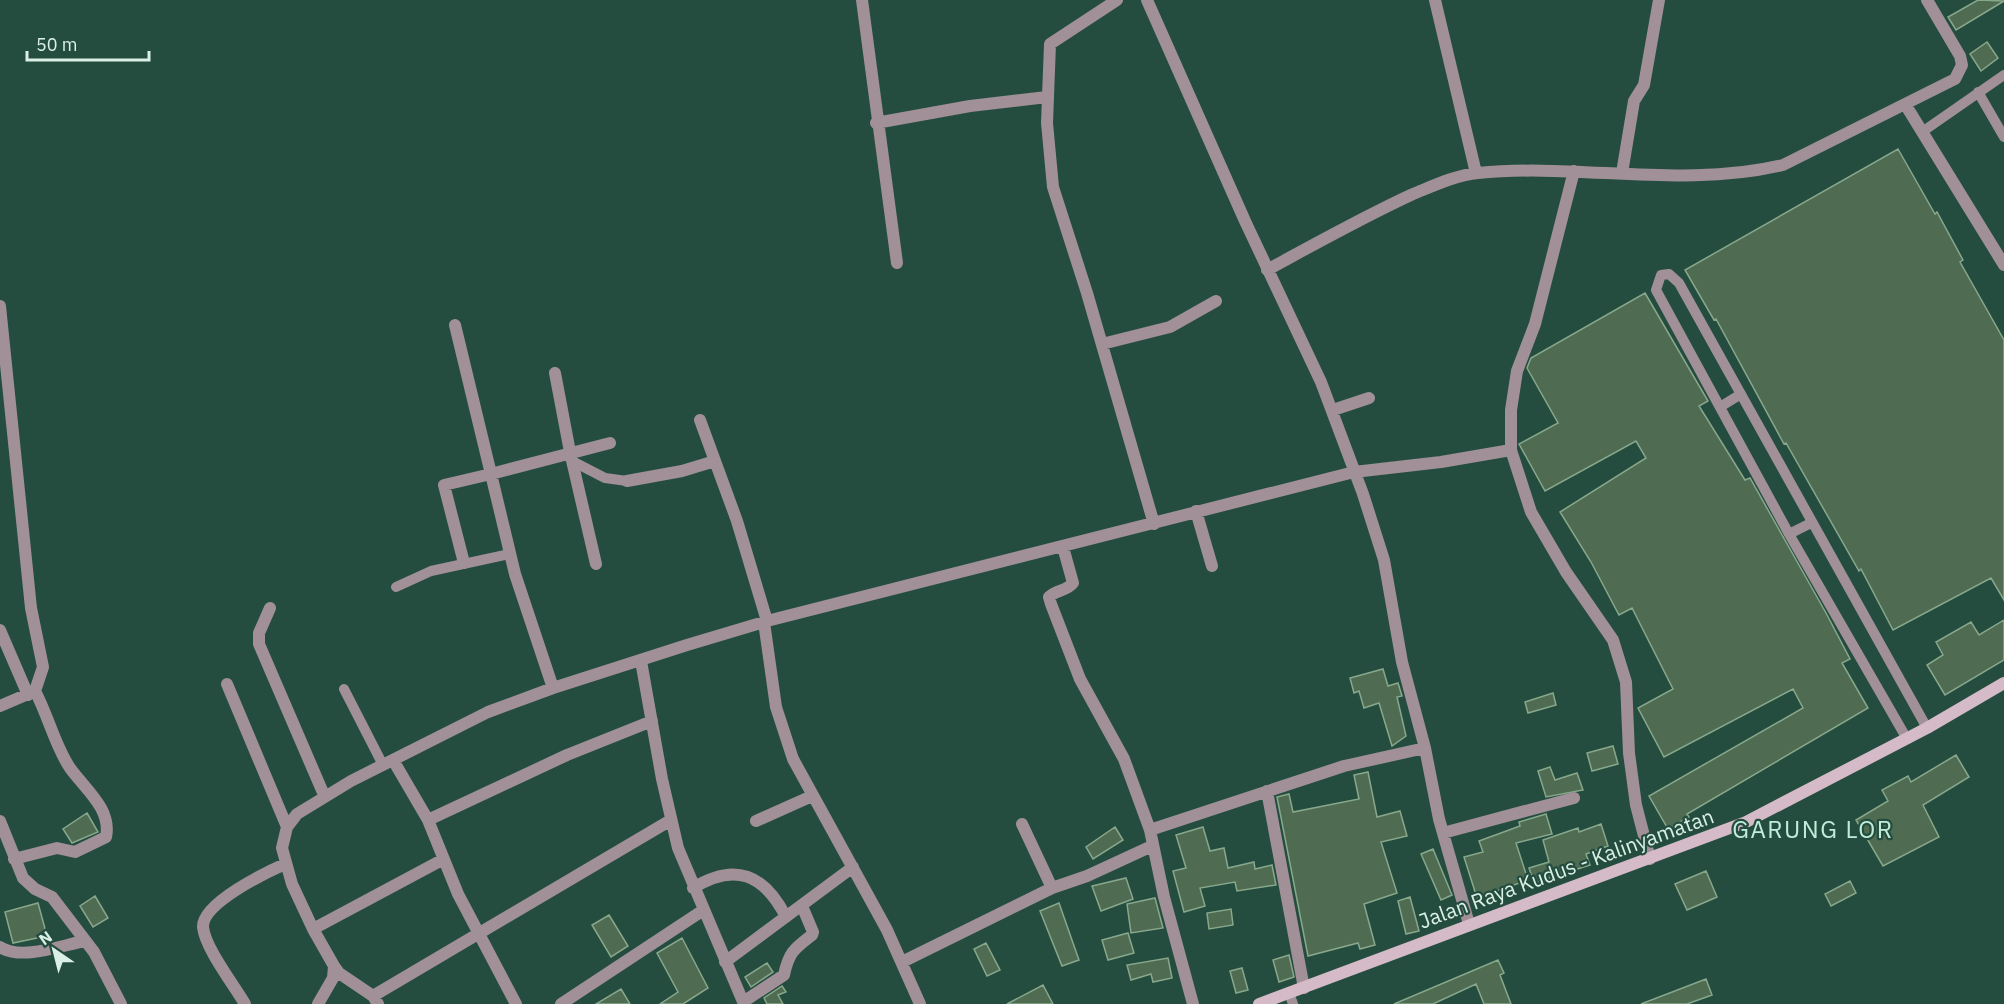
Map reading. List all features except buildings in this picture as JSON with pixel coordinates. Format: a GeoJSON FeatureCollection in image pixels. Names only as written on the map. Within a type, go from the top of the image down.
{"type":"FeatureCollection","features":[{"type":"Feature","properties":{"kind":"main road","name":"Jalan Raya Kudus - Kalinyamatan"},"geometry":{"type":"LineString","coordinates":[[1259,1004],[1291,999],[1304,988],[1469,924],[1707,838],[1778,808],[1927,728],[2004,683]]}},
{"type":"Feature","properties":{"kind":"street"},"geometry":{"type":"LineString","coordinates":[[862,0],[876,123],[897,263]]}},
{"type":"Feature","properties":{"kind":"street"},"geometry":{"type":"LineString","coordinates":[[1117,0],[1050,44],[1047,97],[1053,187],[1102,344],[1154,524]]}},
{"type":"Feature","properties":{"kind":"street"},"geometry":{"type":"LineString","coordinates":[[1147,0],[1267,270],[1333,410],[1384,560],[1402,662],[1425,748],[1443,833],[1469,924]]}},
{"type":"Feature","properties":{"kind":"street"},"geometry":{"type":"LineString","coordinates":[[1435,0],[1476,173]]}},
{"type":"Feature","properties":{"kind":"street"},"geometry":{"type":"LineString","coordinates":[[1622,173],[1634,101],[1644,85],[1659,0]]}},
{"type":"Feature","properties":{"kind":"street"},"geometry":{"type":"LineString","coordinates":[[1267,270],[1389,205],[1435,185],[1476,173],[1574,171],[1682,176],[1762,170],[1783,165],[1955,79],[1962,65],[1960,56],[1927,0]]}},
{"type":"Feature","properties":{"kind":"street"},"geometry":{"type":"LineString","coordinates":[[876,123],[980,104],[1047,97]]}},
{"type":"Feature","properties":{"kind":"street"},"geometry":{"type":"LineString","coordinates":[[1905,104],[2004,265]]}},
{"type":"Feature","properties":{"kind":"street"},"geometry":{"type":"LineString","coordinates":[[1574,171],[1535,324],[1517,371],[1512,410],[1511,450],[1531,512],[1566,572],[1613,640],[1626,682],[1629,753],[1634,795],[1650,859]]}},
{"type":"Feature","properties":{"kind":"street"},"geometry":{"type":"LineString","coordinates":[[1102,344],[1170,327],[1216,301]]}},
{"type":"Feature","properties":{"kind":"street"},"geometry":{"type":"LineString","coordinates":[[0,306],[31,608],[43,667],[31,693],[0,706]]}},
{"type":"Feature","properties":{"kind":"street"},"geometry":{"type":"LineString","coordinates":[[456,324],[510,554],[531,628],[553,687]]}},
{"type":"Feature","properties":{"kind":"street"},"geometry":{"type":"LineString","coordinates":[[555,373],[596,564]]}},
{"type":"Feature","properties":{"kind":"street"},"geometry":{"type":"LineString","coordinates":[[1333,410],[1369,399]]}},
{"type":"Feature","properties":{"kind":"street"},"geometry":{"type":"LineString","coordinates":[[700,420],[766,621],[772,692],[781,728],[793,759],[853,867],[902,962],[920,1004]]}},
{"type":"Feature","properties":{"kind":"street"},"geometry":{"type":"LineString","coordinates":[[465,563],[440,486],[571,456],[610,443]]}},
{"type":"Feature","properties":{"kind":"street"},"geometry":{"type":"LineString","coordinates":[[671,820],[479,932],[375,1000],[339,973],[334,966],[313,929],[285,864],[282,848],[287,827],[297,814],[324,795],[467,721],[553,687],[766,621],[1154,524],[1196,511],[1354,472],[1441,462],[1511,450]]}},
{"type":"Feature","properties":{"kind":"street"},"geometry":{"type":"LineString","coordinates":[[627,481],[682,471],[715,461]]}},
{"type":"Feature","properties":{"kind":"street"},"geometry":{"type":"LineString","coordinates":[[1196,511],[1212,566]]}},
{"type":"Feature","properties":{"kind":"street"},"geometry":{"type":"LineString","coordinates":[[1063,547],[1073,583],[1070,587],[1049,597],[1080,680],[1124,759],[1150,830],[1152,846],[1193,1004]]}},
{"type":"Feature","properties":{"kind":"street"},"geometry":{"type":"LineString","coordinates":[[270,609],[260,633],[259,644],[279,696],[324,795]]}},
{"type":"Feature","properties":{"kind":"street"},"geometry":{"type":"LineString","coordinates":[[0,630],[70,768],[83,781],[100,806],[108,828],[106,837],[75,852],[57,849],[14,859]]}},
{"type":"Feature","properties":{"kind":"street"},"geometry":{"type":"LineString","coordinates":[[641,661],[678,848],[702,911],[744,1003],[784,975],[786,961],[794,950],[812,935],[813,932],[802,906]]}},
{"type":"Feature","properties":{"kind":"street"},"geometry":{"type":"LineString","coordinates":[[227,684],[287,827]]}},
{"type":"Feature","properties":{"kind":"street"},"geometry":{"type":"LineString","coordinates":[[428,820],[567,754],[652,721]]}},
{"type":"Feature","properties":{"kind":"street"},"geometry":{"type":"LineString","coordinates":[[1150,830],[1344,766],[1425,748]]}},
{"type":"Feature","properties":{"kind":"street"},"geometry":{"type":"LineString","coordinates":[[388,763],[428,820],[442,860],[516,1004]]}},
{"type":"Feature","properties":{"kind":"street"},"geometry":{"type":"LineString","coordinates":[[1267,791],[1304,988]]}},
{"type":"Feature","properties":{"kind":"street"},"geometry":{"type":"LineString","coordinates":[[756,821],[812,796]]}},
{"type":"Feature","properties":{"kind":"street"},"geometry":{"type":"LineString","coordinates":[[1443,833],[1574,798]]}},
{"type":"Feature","properties":{"kind":"street"},"geometry":{"type":"LineString","coordinates":[[0,821],[14,859],[28,883],[52,897],[86,941],[112,983],[121,1004]]}},
{"type":"Feature","properties":{"kind":"street"},"geometry":{"type":"LineString","coordinates":[[1022,824],[1052,888]]}},
{"type":"Feature","properties":{"kind":"street"},"geometry":{"type":"LineString","coordinates":[[902,962],[1052,888],[1087,876],[1152,846]]}},
{"type":"Feature","properties":{"kind":"street"},"geometry":{"type":"LineString","coordinates":[[313,929],[442,860]]}},
{"type":"Feature","properties":{"kind":"street"},"geometry":{"type":"LineString","coordinates":[[245,1004],[209,943],[203,926],[205,918],[234,892],[285,864]]}},
{"type":"Feature","properties":{"kind":"street"},"geometry":{"type":"LineString","coordinates":[[725,962],[853,867]]}},
{"type":"Feature","properties":{"kind":"street"},"geometry":{"type":"LineString","coordinates":[[693,888],[721,874],[740,874],[766,888],[786,917]]}},
{"type":"Feature","properties":{"kind":"street"},"geometry":{"type":"LineString","coordinates":[[561,1004],[702,911]]}},
{"type":"Feature","properties":{"kind":"street"},"geometry":{"type":"LineString","coordinates":[[0,947],[6,951],[25,952],[86,941]]}},
{"type":"Feature","properties":{"kind":"street"},"geometry":{"type":"LineString","coordinates":[[318,1004],[333,978],[334,966]]}},
{"type":"Feature","properties":{"kind":"lane"},"geometry":{"type":"LineString","coordinates":[[1922,132],[2004,75]]}},
{"type":"Feature","properties":{"kind":"lane"},"geometry":{"type":"LineString","coordinates":[[1978,92],[2004,136]]}},
{"type":"Feature","properties":{"kind":"lane"},"geometry":{"type":"LineString","coordinates":[[1907,739],[1789,534],[1656,290],[1661,275],[1669,274],[1679,283],[1927,728]]}},
{"type":"Feature","properties":{"kind":"lane"},"geometry":{"type":"LineString","coordinates":[[1720,407],[1741,394]]}},
{"type":"Feature","properties":{"kind":"lane"},"geometry":{"type":"LineString","coordinates":[[571,456],[606,478],[627,481]]}},
{"type":"Feature","properties":{"kind":"lane"},"geometry":{"type":"LineString","coordinates":[[1789,534],[1811,523]]}},
{"type":"Feature","properties":{"kind":"lane"},"geometry":{"type":"LineString","coordinates":[[396,587],[432,571],[510,554]]}},
{"type":"Feature","properties":{"kind":"lane"},"geometry":{"type":"LineString","coordinates":[[344,689],[388,763]]}},
{"type":"Feature","properties":{"kind":"district","name":"GARUNG LOR"},"geometry":{"type":"Point","coordinates":[1813,829]}}]}
